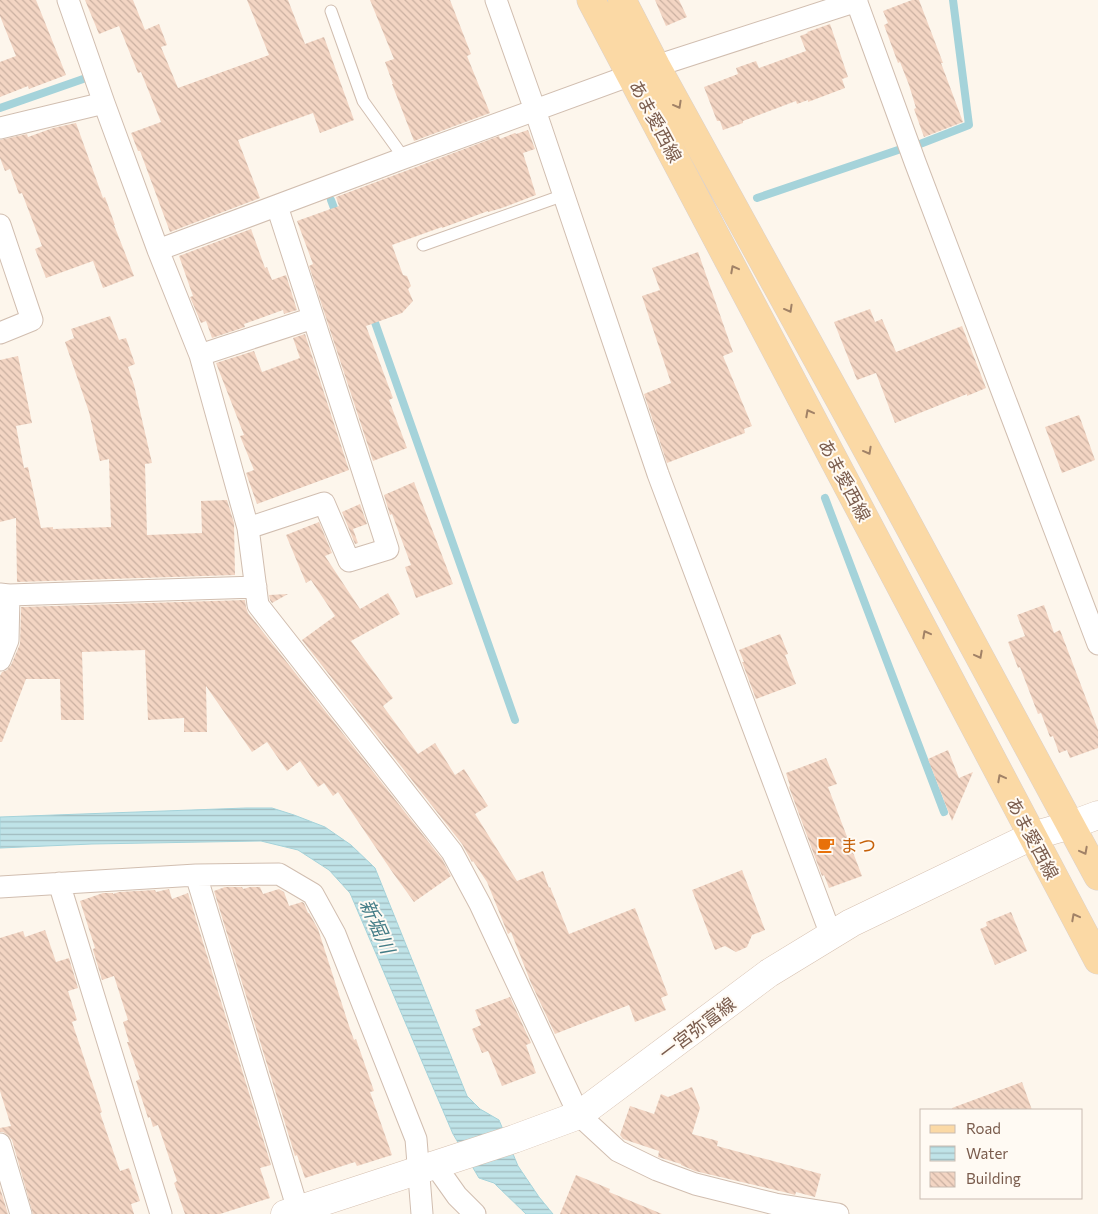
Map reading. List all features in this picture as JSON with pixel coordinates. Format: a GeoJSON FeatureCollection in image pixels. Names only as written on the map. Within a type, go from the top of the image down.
{"type":"FeatureCollection","features":[{"type":"Feature","properties":{"kind":"main road","name":"あま愛西線"},"geometry":{"type":"LineString","coordinates":[[591,0],[1098,960]]}},
{"type":"Feature","properties":{"kind":"main road","name":"あま愛西線"},"geometry":{"type":"LineString","coordinates":[[622,0],[656,66],[898,506],[1098,876]]}},
{"type":"Feature","properties":{"kind":"main road","name":"一宮弥富線"},"geometry":{"type":"LineString","coordinates":[[291,1212],[342,1205],[435,1165],[579,1115],[769,973],[850,923],[1032,836],[1098,815]]}},
{"type":"Feature","properties":{"kind":"street"},"geometry":{"type":"LineString","coordinates":[[68,0],[158,250],[200,355],[248,528],[258,605],[452,852],[480,904],[579,1115],[618,1151],[657,1170],[704,1187],[775,1204],[838,1214]]}},
{"type":"Feature","properties":{"kind":"street"},"geometry":{"type":"LineString","coordinates":[[496,0],[658,474],[831,935]]}},
{"type":"Feature","properties":{"kind":"street"},"geometry":{"type":"LineString","coordinates":[[158,250],[656,66],[856,1],[1098,644]]}},
{"type":"Feature","properties":{"kind":"street"},"geometry":{"type":"LineString","coordinates":[[0,128],[104,103]]}},
{"type":"Feature","properties":{"kind":"street"},"geometry":{"type":"LineString","coordinates":[[248,528],[324,502],[349,561],[388,549],[277,206]]}},
{"type":"Feature","properties":{"kind":"street"},"geometry":{"type":"LineString","coordinates":[[0,225],[32,320],[0,333]]}},
{"type":"Feature","properties":{"kind":"street"},"geometry":{"type":"LineString","coordinates":[[200,355],[313,318]]}},
{"type":"Feature","properties":{"kind":"street"},"geometry":{"type":"LineString","coordinates":[[0,660],[8,640],[5,594],[256,587]]}},
{"type":"Feature","properties":{"kind":"street"},"geometry":{"type":"LineString","coordinates":[[0,888],[196,875],[279,874],[313,894],[335,934],[416,1139],[457,1196],[475,1214]]}},
{"type":"Feature","properties":{"kind":"street"},"geometry":{"type":"LineString","coordinates":[[196,875],[291,1212]]}},
{"type":"Feature","properties":{"kind":"street"},"geometry":{"type":"LineString","coordinates":[[59,883],[161,1214]]}},
{"type":"Feature","properties":{"kind":"street"},"geometry":{"type":"LineString","coordinates":[[0,1144],[22,1214]]}},
{"type":"Feature","properties":{"kind":"street"},"geometry":{"type":"LineString","coordinates":[[422,1214],[435,1165]]}},
{"type":"Feature","properties":{"kind":"lane"},"geometry":{"type":"LineString","coordinates":[[331,11],[362,101],[404,158]]}},
{"type":"Feature","properties":{"kind":"lane"},"geometry":{"type":"LineString","coordinates":[[423,245],[564,196]]}},
{"type":"Feature","properties":{"kind":"water","name":"新堀川"},"geometry":{"type":"Polygon","coordinates":[[[272,808],[325,827],[351,845],[375,868],[467,1096],[480,1109],[499,1120],[518,1166],[553,1214],[526,1214],[494,1183],[479,1178],[453,1134],[350,893],[329,870],[298,850],[261,841],[92,844],[0,848],[0,817],[272,808]]]}},
{"type":"Feature","properties":{"kind":"building"},"geometry":{"type":"Polygon","coordinates":[[[0,0],[36,0],[66,75],[29,89],[28,86],[0,97],[0,62],[16,56],[0,16],[0,0]]]}},
{"type":"Feature","properties":{"kind":"building"},"geometry":{"type":"Polygon","coordinates":[[[85,0],[133,0],[145,30],[159,24],[167,45],[161,47],[178,88],[269,55],[247,0],[288,0],[305,44],[324,37],[354,120],[320,133],[313,113],[238,140],[260,198],[170,232],[140,151],[138,151],[131,133],[161,122],[141,72],[138,73],[119,26],[99,34],[85,0]]]}},
{"type":"Feature","properties":{"kind":"building"},"geometry":{"type":"Polygon","coordinates":[[[370,0],[450,0],[471,54],[467,56],[490,113],[414,141],[385,62],[394,59],[370,0]]]}},
{"type":"Feature","properties":{"kind":"building"},"geometry":{"type":"Polygon","coordinates":[[[655,0],[679,0],[687,17],[666,26],[655,0]]]}},
{"type":"Feature","properties":{"kind":"building"},"geometry":{"type":"Polygon","coordinates":[[[912,0],[919,0],[963,122],[924,137],[914,109],[916,108],[909,85],[900,62],[898,63],[884,25],[888,23],[883,11],[912,0]]]}},
{"type":"Feature","properties":{"kind":"building"},"geometry":{"type":"Polygon","coordinates":[[[830,24],[848,77],[842,79],[845,88],[808,102],[808,100],[797,104],[796,101],[723,130],[720,121],[717,121],[704,87],[738,74],[736,68],[756,61],[759,68],[806,51],[800,36],[830,24]]]}},
{"type":"Feature","properties":{"kind":"building"},"geometry":{"type":"Polygon","coordinates":[[[76,123],[134,276],[103,288],[93,261],[46,278],[35,249],[42,246],[22,193],[19,194],[10,169],[5,171],[0,158],[0,140],[27,134],[28,137],[53,128],[76,123]]]}},
{"type":"Feature","properties":{"kind":"building"},"geometry":{"type":"Polygon","coordinates":[[[528,130],[535,149],[523,153],[536,195],[392,245],[403,275],[407,276],[411,286],[408,289],[413,301],[402,313],[366,326],[393,398],[389,400],[407,448],[373,461],[309,266],[313,264],[297,221],[339,206],[336,197],[499,136],[500,139],[528,130]]]}},
{"type":"Feature","properties":{"kind":"building"},"geometry":{"type":"Polygon","coordinates":[[[251,229],[265,268],[267,267],[272,280],[286,275],[297,310],[284,314],[283,310],[244,324],[245,327],[212,338],[206,321],[201,323],[190,297],[193,296],[179,256],[251,229]]]}},
{"type":"Feature","properties":{"kind":"building"},"geometry":{"type":"Polygon","coordinates":[[[698,252],[733,352],[723,356],[752,426],[744,429],[745,433],[667,463],[644,394],[671,383],[642,296],[660,290],[652,268],[698,252]]]}},
{"type":"Feature","properties":{"kind":"building"},"geometry":{"type":"Polygon","coordinates":[[[870,309],[875,322],[882,319],[896,352],[962,326],[986,388],[895,423],[876,373],[857,380],[834,322],[870,309]]]}},
{"type":"Feature","properties":{"kind":"building"},"geometry":{"type":"Polygon","coordinates":[[[110,316],[119,340],[126,338],[135,364],[128,367],[152,463],[145,464],[147,535],[202,533],[201,501],[227,500],[234,523],[235,575],[17,582],[16,518],[0,522],[0,360],[18,356],[32,423],[16,426],[24,468],[28,467],[41,528],[111,527],[109,459],[100,461],[89,412],[65,342],[74,338],[71,329],[110,316]]]}},
{"type":"Feature","properties":{"kind":"building"},"geometry":{"type":"Polygon","coordinates":[[[305,334],[349,470],[257,504],[246,473],[254,470],[240,436],[244,435],[216,363],[254,351],[262,372],[300,358],[293,338],[305,334]]]}},
{"type":"Feature","properties":{"kind":"building"},"geometry":{"type":"Polygon","coordinates":[[[1079,415],[1095,460],[1062,473],[1045,427],[1079,415]]]}},
{"type":"Feature","properties":{"kind":"building"},"geometry":{"type":"Polygon","coordinates":[[[414,482],[453,584],[416,598],[405,567],[411,565],[392,514],[390,515],[384,495],[414,482]]]}},
{"type":"Feature","properties":{"kind":"building"},"geometry":{"type":"Polygon","coordinates":[[[360,504],[367,524],[353,529],[358,543],[355,544],[342,512],[360,504]]]}},
{"type":"Feature","properties":{"kind":"building"},"geometry":{"type":"Polygon","coordinates":[[[319,522],[332,553],[325,556],[360,609],[388,593],[400,614],[351,641],[393,698],[383,706],[418,754],[435,743],[455,775],[464,769],[488,806],[475,814],[517,881],[543,871],[569,934],[635,908],[668,995],[661,998],[666,1010],[635,1022],[629,1005],[555,1034],[531,983],[511,932],[508,934],[487,882],[472,862],[462,844],[302,640],[335,616],[311,580],[306,583],[286,535],[319,522]]]}},
{"type":"Feature","properties":{"kind":"building"},"geometry":{"type":"Polygon","coordinates":[[[288,594],[272,603],[269,595],[288,594]]]}},
{"type":"Feature","properties":{"kind":"building"},"geometry":{"type":"Polygon","coordinates":[[[245,600],[248,613],[442,859],[451,876],[414,902],[338,792],[333,796],[324,783],[318,787],[300,761],[287,771],[267,742],[252,752],[206,686],[207,732],[184,732],[184,718],[148,720],[145,650],[82,652],[84,720],[61,720],[60,679],[26,679],[2,742],[0,742],[0,676],[11,665],[20,644],[21,607],[245,600]]]}},
{"type":"Feature","properties":{"kind":"building"},"geometry":{"type":"Polygon","coordinates":[[[1044,605],[1054,633],[1060,630],[1098,730],[1098,748],[1070,758],[1067,750],[1059,753],[1053,736],[1050,737],[1041,713],[1038,714],[1008,642],[1025,636],[1017,615],[1044,605]]]}},
{"type":"Feature","properties":{"kind":"building"},"geometry":{"type":"Polygon","coordinates":[[[780,634],[788,654],[785,655],[796,684],[756,699],[739,650],[780,634]]]}},
{"type":"Feature","properties":{"kind":"building"},"geometry":{"type":"Polygon","coordinates":[[[948,750],[959,778],[973,772],[952,821],[928,759],[948,750]]]}},
{"type":"Feature","properties":{"kind":"building"},"geometry":{"type":"Polygon","coordinates":[[[826,758],[837,784],[828,787],[862,876],[829,888],[824,875],[822,876],[789,787],[786,773],[826,758]]]}},
{"type":"Feature","properties":{"kind":"building"},"geometry":{"type":"Polygon","coordinates":[[[742,870],[765,930],[752,935],[747,947],[736,952],[725,946],[715,950],[692,890],[742,870]]]}},
{"type":"Feature","properties":{"kind":"building"},"geometry":{"type":"Polygon","coordinates":[[[225,887],[242,887],[243,889],[260,887],[263,894],[279,889],[284,892],[289,906],[304,903],[318,929],[349,1026],[354,1040],[356,1039],[374,1091],[370,1092],[392,1155],[357,1166],[355,1162],[305,1178],[297,1155],[295,1156],[214,891],[225,887]]]}},
{"type":"Feature","properties":{"kind":"building"},"geometry":{"type":"Polygon","coordinates":[[[169,889],[172,899],[188,893],[271,1165],[260,1168],[270,1198],[220,1214],[185,1214],[174,1183],[177,1181],[158,1125],[153,1127],[150,1117],[148,1118],[136,1081],[140,1079],[127,1042],[129,1042],[123,1022],[128,1020],[114,976],[102,980],[93,950],[95,948],[80,901],[103,893],[113,894],[155,890],[156,892],[169,889]]]}},
{"type":"Feature","properties":{"kind":"building"},"geometry":{"type":"Polygon","coordinates":[[[1011,912],[1027,951],[995,965],[980,929],[987,926],[986,922],[1011,912]]]}},
{"type":"Feature","properties":{"kind":"building"},"geometry":{"type":"Polygon","coordinates":[[[45,930],[56,962],[69,958],[78,988],[68,991],[77,1020],[72,1022],[120,1171],[129,1168],[140,1201],[131,1204],[134,1214],[33,1214],[12,1140],[8,1135],[0,1132],[0,1128],[11,1126],[0,1091],[0,938],[23,931],[25,937],[45,930]]]}},
{"type":"Feature","properties":{"kind":"building"},"geometry":{"type":"Polygon","coordinates":[[[510,997],[531,1043],[526,1045],[536,1073],[502,1086],[488,1051],[482,1053],[472,1029],[481,1025],[475,1010],[510,997]]]}},
{"type":"Feature","properties":{"kind":"building"},"geometry":{"type":"Polygon","coordinates":[[[1022,1082],[1032,1109],[952,1109],[1022,1082]]]}},
{"type":"Feature","properties":{"kind":"building"},"geometry":{"type":"Polygon","coordinates":[[[692,1087],[700,1108],[692,1134],[718,1141],[717,1146],[821,1174],[815,1197],[796,1192],[795,1195],[695,1171],[681,1164],[658,1157],[659,1151],[623,1139],[620,1135],[630,1106],[654,1114],[661,1094],[668,1097],[692,1087]]]}},
{"type":"Feature","properties":{"kind":"building"},"geometry":{"type":"Polygon","coordinates":[[[576,1175],[610,1189],[609,1192],[662,1214],[560,1214],[576,1175]]]}},
{"type":"Feature","properties":{"kind":"building"},"geometry":{"type":"Polygon","coordinates":[[[0,1188],[8,1214],[0,1214],[0,1188]]]}},
{"type":"Feature","properties":{"kind":"waterway"},"geometry":{"type":"LineString","coordinates":[[920,144],[969,125],[953,0]]}},
{"type":"Feature","properties":{"kind":"waterway"},"geometry":{"type":"LineString","coordinates":[[0,108],[86,78]]}},
{"type":"Feature","properties":{"kind":"waterway"},"geometry":{"type":"LineString","coordinates":[[757,198],[901,149]]}},
{"type":"Feature","properties":{"kind":"waterway"},"geometry":{"type":"LineString","coordinates":[[331,200],[337,216]]}},
{"type":"Feature","properties":{"kind":"waterway"},"geometry":{"type":"LineString","coordinates":[[372,314],[515,720]]}},
{"type":"Feature","properties":{"kind":"waterway"},"geometry":{"type":"LineString","coordinates":[[825,498],[944,812]]}},
{"type":"Feature","properties":{"kind":"place","name":"まつ"},"geometry":{"type":"Point","coordinates":[826,845]}}]}
